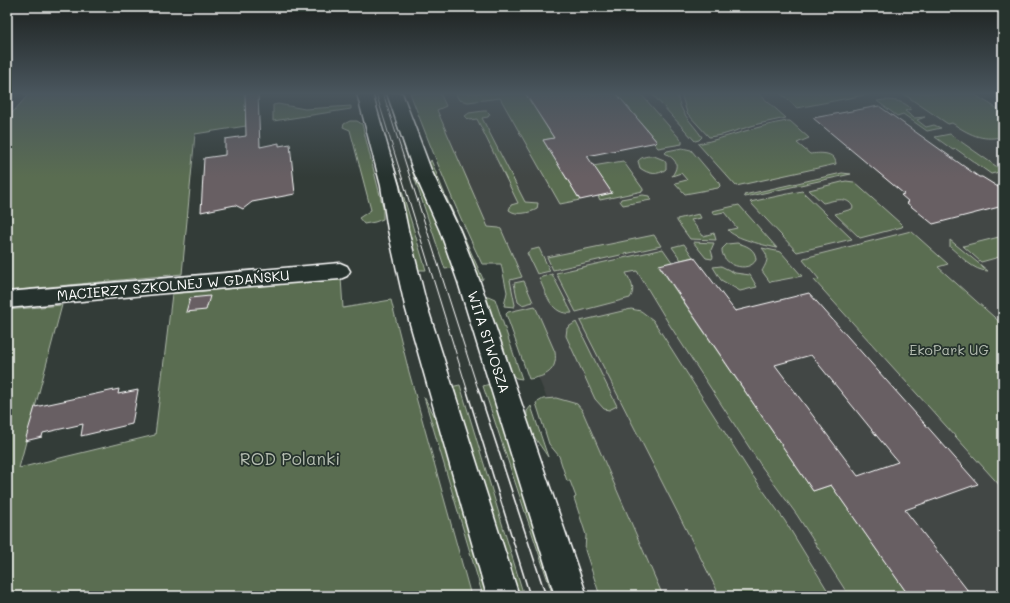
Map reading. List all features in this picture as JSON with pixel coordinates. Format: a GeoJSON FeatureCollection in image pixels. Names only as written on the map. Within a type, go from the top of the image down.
{"type":"FeatureCollection","features":[{"type":"Feature","properties":{"kind":"street"},"geometry":{"type":"LineString","coordinates":[[372,121],[390,186],[398,230],[416,306],[503,596]]}},
{"type":"Feature","properties":{"kind":"street","name":"WITA STWOSZA"},"geometry":{"type":"LineString","coordinates":[[404,121],[422,170],[450,231],[470,282],[571,596]]}},
{"type":"Feature","properties":{"kind":"street","name":"MACIERZY SZKOLNEJ W GDAŃSKU"},"geometry":{"type":"LineString","coordinates":[[7,300],[340,271]]}},
{"type":"Feature","properties":{"kind":"shaded area"},"geometry":{"type":"Polygon","coordinates":[[[425,121],[1003,121],[1003,596],[627,596],[517,325],[496,233],[464,216],[425,121]]]}},
{"type":"Feature","properties":{"kind":"green space"},"geometry":{"type":"Polygon","coordinates":[[[7,121],[246,121],[246,126],[195,134],[182,274],[7,291],[7,121]]]}},
{"type":"Feature","properties":{"kind":"green space"},"geometry":{"type":"Polygon","coordinates":[[[350,121],[357,121],[362,124],[383,207],[383,219],[375,222],[364,224],[359,218],[371,210],[350,130],[343,127],[344,124],[350,121]]]}},
{"type":"Feature","properties":{"kind":"green space"},"geometry":{"type":"Polygon","coordinates":[[[378,121],[381,121],[426,270],[418,270],[378,121]]]}},
{"type":"Feature","properties":{"kind":"green space"},"geometry":{"type":"Polygon","coordinates":[[[395,121],[399,121],[420,183],[441,228],[460,287],[453,268],[445,269],[395,121]]]}},
{"type":"Feature","properties":{"kind":"green space"},"geometry":{"type":"Polygon","coordinates":[[[421,121],[442,121],[488,227],[501,229],[522,277],[510,280],[515,305],[514,307],[504,306],[507,292],[501,264],[482,264],[462,222],[421,121]]]}},
{"type":"Feature","properties":{"kind":"green space"},"geometry":{"type":"Polygon","coordinates":[[[478,121],[484,121],[525,202],[538,203],[537,209],[531,212],[515,213],[509,210],[511,205],[518,203],[478,121]]]}},
{"type":"Feature","properties":{"kind":"green space"},"geometry":{"type":"Polygon","coordinates":[[[513,121],[543,121],[554,138],[543,140],[580,200],[560,204],[513,121]]]}},
{"type":"Feature","properties":{"kind":"green space"},"geometry":{"type":"Polygon","coordinates":[[[640,121],[665,121],[682,141],[682,144],[658,148],[654,143],[657,142],[640,121]]]}},
{"type":"Feature","properties":{"kind":"green space"},"geometry":{"type":"Polygon","coordinates":[[[677,121],[689,121],[702,137],[695,141],[677,121]]]}},
{"type":"Feature","properties":{"kind":"green space"},"geometry":{"type":"Polygon","coordinates":[[[694,121],[771,121],[722,135],[709,137],[694,121]]]}},
{"type":"Feature","properties":{"kind":"green space"},"geometry":{"type":"Polygon","coordinates":[[[790,121],[809,138],[797,143],[810,154],[822,153],[830,155],[835,160],[836,164],[736,186],[698,144],[765,126],[790,121]]]}},
{"type":"Feature","properties":{"kind":"green space"},"geometry":{"type":"Polygon","coordinates":[[[913,121],[918,121],[926,127],[934,125],[941,128],[927,131],[913,121]]]}},
{"type":"Feature","properties":{"kind":"green space"},"geometry":{"type":"Polygon","coordinates":[[[944,121],[1003,121],[1003,132],[1000,133],[1001,135],[998,135],[1001,137],[987,138],[975,136],[952,123],[948,124],[944,121]]]}},
{"type":"Feature","properties":{"kind":"green space"},"geometry":{"type":"Polygon","coordinates":[[[950,134],[1003,171],[991,174],[956,149],[953,150],[935,137],[950,134]]]}},
{"type":"Feature","properties":{"kind":"green space"},"geometry":{"type":"Polygon","coordinates":[[[682,148],[691,150],[719,183],[720,186],[718,188],[685,194],[675,183],[687,180],[681,173],[672,176],[676,168],[676,163],[665,153],[667,151],[682,148]]]}},
{"type":"Feature","properties":{"kind":"green space"},"geometry":{"type":"Polygon","coordinates":[[[654,156],[664,160],[666,163],[666,169],[660,173],[653,173],[646,172],[640,168],[638,161],[641,158],[654,156]]]}},
{"type":"Feature","properties":{"kind":"green space"},"geometry":{"type":"Polygon","coordinates":[[[431,160],[483,279],[477,282],[428,166],[431,160]]]}},
{"type":"Feature","properties":{"kind":"green space"},"geometry":{"type":"Polygon","coordinates":[[[623,161],[643,191],[600,200],[598,196],[612,193],[593,166],[623,161]]]}},
{"type":"Feature","properties":{"kind":"green space"},"geometry":{"type":"Polygon","coordinates":[[[842,173],[851,174],[745,197],[744,195],[842,173]]]}},
{"type":"Feature","properties":{"kind":"green space"},"geometry":{"type":"Polygon","coordinates":[[[846,181],[854,182],[903,226],[860,238],[835,214],[852,209],[853,207],[850,203],[844,200],[835,200],[823,203],[809,190],[846,181]]]}},
{"type":"Feature","properties":{"kind":"green space"},"geometry":{"type":"Polygon","coordinates":[[[802,191],[852,239],[797,252],[750,202],[802,191]]]}},
{"type":"Feature","properties":{"kind":"green space"},"geometry":{"type":"Polygon","coordinates":[[[643,195],[649,196],[651,200],[623,205],[620,201],[621,199],[643,195]]]}},
{"type":"Feature","properties":{"kind":"green space"},"geometry":{"type":"Polygon","coordinates":[[[739,205],[777,248],[736,236],[728,230],[737,228],[724,212],[714,214],[712,211],[739,205]]]}},
{"type":"Feature","properties":{"kind":"green space"},"geometry":{"type":"Polygon","coordinates":[[[699,214],[701,218],[691,220],[703,236],[714,233],[716,240],[690,239],[677,221],[677,219],[699,214]]]}},
{"type":"Feature","properties":{"kind":"green space","name":"EkoPark UG"},"geometry":{"type":"Polygon","coordinates":[[[911,231],[948,264],[938,267],[1003,325],[1003,489],[814,280],[819,279],[803,260],[804,258],[911,231]]]}},
{"type":"Feature","properties":{"kind":"green space"},"geometry":{"type":"Polygon","coordinates":[[[654,235],[661,246],[553,270],[547,257],[654,235]]]}},
{"type":"Feature","properties":{"kind":"green space"},"geometry":{"type":"Polygon","coordinates":[[[1003,236],[1003,256],[981,262],[963,246],[1003,236]]]}},
{"type":"Feature","properties":{"kind":"green space"},"geometry":{"type":"Polygon","coordinates":[[[950,240],[988,271],[977,269],[972,266],[950,247],[950,240]]]}},
{"type":"Feature","properties":{"kind":"green space"},"geometry":{"type":"Polygon","coordinates":[[[693,242],[714,243],[711,250],[713,257],[712,259],[706,258],[693,242]]]}},
{"type":"Feature","properties":{"kind":"green space"},"geometry":{"type":"Polygon","coordinates":[[[737,243],[747,246],[752,250],[756,256],[756,260],[752,264],[741,267],[736,266],[730,263],[723,255],[722,249],[727,244],[737,243]]]}},
{"type":"Feature","properties":{"kind":"green space"},"geometry":{"type":"Polygon","coordinates":[[[684,244],[693,257],[681,260],[672,247],[684,244]]]}},
{"type":"Feature","properties":{"kind":"green space"},"geometry":{"type":"Polygon","coordinates":[[[539,248],[550,271],[537,274],[527,253],[531,250],[539,248]]]}},
{"type":"Feature","properties":{"kind":"green space"},"geometry":{"type":"Polygon","coordinates":[[[762,248],[781,252],[802,276],[770,282],[762,271],[767,257],[762,248]]]}},
{"type":"Feature","properties":{"kind":"green space"},"geometry":{"type":"Polygon","coordinates":[[[663,249],[672,262],[659,266],[813,491],[831,485],[909,596],[849,596],[797,515],[762,467],[669,324],[637,271],[626,273],[633,289],[630,298],[576,312],[556,273],[663,249]]]}},
{"type":"Feature","properties":{"kind":"green space"},"geometry":{"type":"Polygon","coordinates":[[[721,266],[735,273],[750,275],[757,287],[740,291],[721,280],[713,267],[721,266]]]}},
{"type":"Feature","properties":{"kind":"green space"},"geometry":{"type":"Polygon","coordinates":[[[552,274],[572,313],[559,311],[550,302],[539,278],[552,274]]]}},
{"type":"Feature","properties":{"kind":"green space","name":"ROD Polanki"},"geometry":{"type":"Polygon","coordinates":[[[341,278],[343,308],[391,300],[409,372],[471,596],[7,596],[7,310],[62,305],[19,468],[155,435],[172,294],[341,278]]]}},
{"type":"Feature","properties":{"kind":"green space"},"geometry":{"type":"Polygon","coordinates":[[[524,281],[533,302],[522,305],[518,302],[514,283],[524,281]]]}},
{"type":"Feature","properties":{"kind":"green space"},"geometry":{"type":"Polygon","coordinates":[[[488,296],[495,299],[522,379],[516,378],[511,374],[482,297],[488,296]]]}},
{"type":"Feature","properties":{"kind":"green space"},"geometry":{"type":"Polygon","coordinates":[[[535,306],[555,352],[555,359],[549,372],[540,377],[529,379],[506,314],[508,312],[535,306]]]}},
{"type":"Feature","properties":{"kind":"green space"},"geometry":{"type":"Polygon","coordinates":[[[631,309],[641,311],[653,320],[750,472],[785,521],[831,596],[720,596],[580,321],[631,309]]]}},
{"type":"Feature","properties":{"kind":"green space"},"geometry":{"type":"Polygon","coordinates":[[[576,322],[617,406],[609,410],[604,409],[595,399],[566,336],[567,328],[576,322]]]}},
{"type":"Feature","properties":{"kind":"green space"},"geometry":{"type":"Polygon","coordinates":[[[493,383],[560,596],[553,596],[483,386],[493,383]]]}},
{"type":"Feature","properties":{"kind":"green space"},"geometry":{"type":"Polygon","coordinates":[[[460,385],[524,596],[514,596],[450,387],[460,385]]]}},
{"type":"Feature","properties":{"kind":"green space"},"geometry":{"type":"Polygon","coordinates":[[[424,397],[439,424],[491,596],[483,596],[424,397]]]}},
{"type":"Feature","properties":{"kind":"green space"},"geometry":{"type":"Polygon","coordinates":[[[556,398],[577,404],[582,410],[663,596],[600,596],[585,550],[586,535],[574,498],[576,497],[570,481],[567,481],[559,456],[549,444],[536,403],[543,399],[556,398]]]}},
{"type":"Feature","properties":{"kind":"green space"},"geometry":{"type":"Polygon","coordinates":[[[531,406],[548,457],[533,435],[528,423],[527,411],[531,406]]]}},
{"type":"Feature","properties":{"kind":"building"},"geometry":{"type":"Polygon","coordinates":[[[246,121],[259,121],[260,147],[279,143],[279,146],[290,144],[295,194],[252,202],[243,209],[235,205],[201,212],[204,158],[225,155],[225,139],[246,136],[246,121]]]}},
{"type":"Feature","properties":{"kind":"building"},"geometry":{"type":"Polygon","coordinates":[[[543,121],[640,121],[657,142],[587,156],[612,193],[580,200],[543,140],[554,138],[543,121]]]}},
{"type":"Feature","properties":{"kind":"building"},"geometry":{"type":"Polygon","coordinates":[[[817,121],[900,121],[979,177],[982,177],[1003,190],[1003,206],[933,224],[907,203],[909,202],[901,195],[904,194],[817,121]]]}},
{"type":"Feature","properties":{"kind":"building"},"geometry":{"type":"Polygon","coordinates":[[[694,257],[735,311],[809,293],[978,484],[905,510],[972,596],[909,596],[831,485],[813,491],[659,265],[694,257]],[[811,355],[775,365],[858,476],[898,462],[811,355]]]}},
{"type":"Feature","properties":{"kind":"building"},"geometry":{"type":"Polygon","coordinates":[[[210,296],[206,310],[186,312],[190,298],[210,296]]]}},
{"type":"Feature","properties":{"kind":"building"},"geometry":{"type":"Polygon","coordinates":[[[119,389],[118,394],[138,390],[132,424],[81,436],[83,424],[43,433],[42,437],[25,441],[35,407],[119,389]]]}},
{"type":"Feature","properties":{"kind":"tram line"},"geometry":{"type":"LineString","coordinates":[[385,121],[467,389]]}},
{"type":"Feature","properties":{"kind":"tram line"},"geometry":{"type":"LineString","coordinates":[[392,121],[478,389]]}},
{"type":"Feature","properties":{"kind":"tram line"},"geometry":{"type":"LineString","coordinates":[[466,388],[530,596]]}},
{"type":"Feature","properties":{"kind":"tram line"},"geometry":{"type":"LineString","coordinates":[[478,388],[546,596]]}}]}
